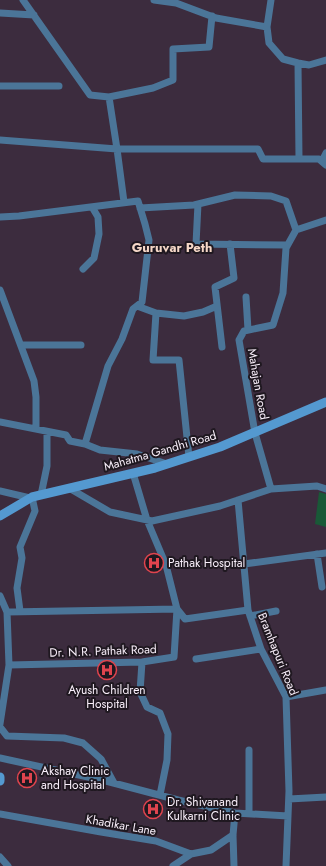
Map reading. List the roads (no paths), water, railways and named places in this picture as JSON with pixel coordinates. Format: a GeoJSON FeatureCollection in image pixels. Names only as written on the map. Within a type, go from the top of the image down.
{"type":"FeatureCollection","features":[{"type":"Feature","properties":{"kind":"main road","name":"Mahatma Gandhi Road"},"geometry":{"type":"LineString","coordinates":[[0,516],[34,497],[168,464],[220,448],[326,402]]}},
{"type":"Feature","properties":{"kind":"street"},"geometry":{"type":"LineString","coordinates":[[23,0],[90,95],[109,97],[153,88],[173,80],[173,49],[209,47],[212,16]]}},
{"type":"Feature","properties":{"kind":"street"},"geometry":{"type":"LineString","coordinates":[[154,0],[176,3],[216,18],[267,27]]}},
{"type":"Feature","properties":{"kind":"street"},"geometry":{"type":"LineString","coordinates":[[271,0],[267,27],[269,43],[283,59],[298,64],[309,65],[326,60]]}},
{"type":"Feature","properties":{"kind":"street"},"geometry":{"type":"LineString","coordinates":[[0,13],[34,15]]}},
{"type":"Feature","properties":{"kind":"street"},"geometry":{"type":"LineString","coordinates":[[298,64],[299,159]]}},
{"type":"Feature","properties":{"kind":"street"},"geometry":{"type":"LineString","coordinates":[[0,86],[59,86]]}},
{"type":"Feature","properties":{"kind":"street"},"geometry":{"type":"LineString","coordinates":[[109,97],[124,202]]}},
{"type":"Feature","properties":{"kind":"street"},"geometry":{"type":"LineString","coordinates":[[0,140],[117,149],[258,149],[263,159],[319,159],[324,163],[326,153]]}},
{"type":"Feature","properties":{"kind":"street"},"geometry":{"type":"LineString","coordinates":[[140,208],[198,204],[235,195],[271,196],[286,201],[296,230]]}},
{"type":"Feature","properties":{"kind":"street"},"geometry":{"type":"LineString","coordinates":[[0,217],[138,201],[149,240],[142,302],[133,309],[122,339],[108,366],[85,444]]}},
{"type":"Feature","properties":{"kind":"street"},"geometry":{"type":"LineString","coordinates":[[198,204],[196,244],[287,244]]}},
{"type":"Feature","properties":{"kind":"street"},"geometry":{"type":"LineString","coordinates":[[83,269],[94,258],[99,234],[98,217],[92,207]]}},
{"type":"Feature","properties":{"kind":"street"},"geometry":{"type":"LineString","coordinates":[[246,297],[248,330],[273,325],[283,293],[287,244],[296,230],[326,220]]}},
{"type":"Feature","properties":{"kind":"street"},"geometry":{"type":"LineString","coordinates":[[222,347],[215,287],[234,278],[230,244]]}},
{"type":"Feature","properties":{"kind":"street"},"geometry":{"type":"LineString","coordinates":[[0,290],[34,381],[36,397],[36,429]]}},
{"type":"Feature","properties":{"kind":"street"},"geometry":{"type":"LineString","coordinates":[[137,306],[156,313],[184,316],[203,312],[217,306]]}},
{"type":"Feature","properties":{"kind":"street"},"geometry":{"type":"LineString","coordinates":[[156,313],[153,360],[179,360],[189,457]]}},
{"type":"Feature","properties":{"kind":"street","name":"Mahajan Road"},"geometry":{"type":"LineString","coordinates":[[248,330],[244,330],[239,340],[255,433]]}},
{"type":"Feature","properties":{"kind":"street"},"geometry":{"type":"LineString","coordinates":[[21,345],[81,345]]}},
{"type":"Feature","properties":{"kind":"street"},"geometry":{"type":"LineString","coordinates":[[0,422],[66,435],[70,441],[85,444],[100,450],[137,454],[168,464]]}},
{"type":"Feature","properties":{"kind":"street"},"geometry":{"type":"LineString","coordinates":[[20,611],[17,588],[22,558],[20,547],[35,511],[34,497],[47,466],[47,432]]}},
{"type":"Feature","properties":{"kind":"street"},"geometry":{"type":"LineString","coordinates":[[255,433],[271,489]]}},
{"type":"Feature","properties":{"kind":"street","name":"Dr. N.R. Pathak Road"},"geometry":{"type":"LineString","coordinates":[[9,665],[142,662],[174,657],[177,609],[166,565],[147,520],[133,473]]}},
{"type":"Feature","properties":{"kind":"street"},"geometry":{"type":"LineString","coordinates":[[69,488],[110,512],[152,521],[220,506],[271,489],[317,486],[326,489]]}},
{"type":"Feature","properties":{"kind":"street"},"geometry":{"type":"LineString","coordinates":[[0,491],[34,497]]}},
{"type":"Feature","properties":{"kind":"street","name":"Bramhapuri Road"},"geometry":{"type":"LineString","coordinates":[[238,500],[249,613],[261,649],[286,697],[289,799],[286,866]]}},
{"type":"Feature","properties":{"kind":"street"},"geometry":{"type":"LineString","coordinates":[[244,564],[326,553]]}},
{"type":"Feature","properties":{"kind":"street"},"geometry":{"type":"LineString","coordinates":[[317,554],[322,587]]}},
{"type":"Feature","properties":{"kind":"street"},"geometry":{"type":"LineString","coordinates":[[0,596],[7,612],[9,665],[0,724]]}},
{"type":"Feature","properties":{"kind":"street"},"geometry":{"type":"LineString","coordinates":[[7,612],[177,609],[185,619],[276,611]]}},
{"type":"Feature","properties":{"kind":"street"},"geometry":{"type":"LineString","coordinates":[[196,659],[261,649]]}},
{"type":"Feature","properties":{"kind":"street"},"geometry":{"type":"LineString","coordinates":[[142,662],[140,692],[147,707],[160,713],[168,734],[167,760],[160,795]]}},
{"type":"Feature","properties":{"kind":"street"},"geometry":{"type":"LineString","coordinates":[[286,697],[326,690]]}},
{"type":"Feature","properties":{"kind":"street"},"geometry":{"type":"LineString","coordinates":[[0,727],[7,736],[64,738],[83,743],[101,759],[114,783]]}},
{"type":"Feature","properties":{"kind":"street"},"geometry":{"type":"LineString","coordinates":[[249,750],[249,813]]}},
{"type":"Feature","properties":{"kind":"street"},"geometry":{"type":"LineString","coordinates":[[0,758],[114,783],[235,813],[288,816]]}},
{"type":"Feature","properties":{"kind":"street"},"geometry":{"type":"LineString","coordinates":[[289,799],[326,797]]}},
{"type":"Feature","properties":{"kind":"street"},"geometry":{"type":"LineString","coordinates":[[234,866],[233,835],[235,813]]}},
{"type":"Feature","properties":{"kind":"street","name":"Khadikar Lane"},"geometry":{"type":"LineString","coordinates":[[0,814],[156,841],[191,854]]}},
{"type":"Feature","properties":{"kind":"street"},"geometry":{"type":"LineString","coordinates":[[172,866],[191,854],[211,850],[233,835]]}},
{"type":"Feature","properties":{"kind":"street"},"geometry":{"type":"LineString","coordinates":[[0,857],[8,866]]}},
{"type":"Feature","properties":{"kind":"place","name":"Pathak Hospital"},"geometry":{"type":"Point","coordinates":[154,563]}},
{"type":"Feature","properties":{"kind":"place","name":"Ayush Children Hospital"},"geometry":{"type":"Point","coordinates":[107,670]}},
{"type":"Feature","properties":{"kind":"place","name":"Akshay Clinic and Hospital"},"geometry":{"type":"Point","coordinates":[27,778]}},
{"type":"Feature","properties":{"kind":"place","name":"Dr. Shivanand Kulkarni Clinic"},"geometry":{"type":"Point","coordinates":[153,809]}},
{"type":"Feature","properties":{"kind":"district","name":"Guruvar Peth"},"geometry":{"type":"Point","coordinates":[172,247]}}]}
